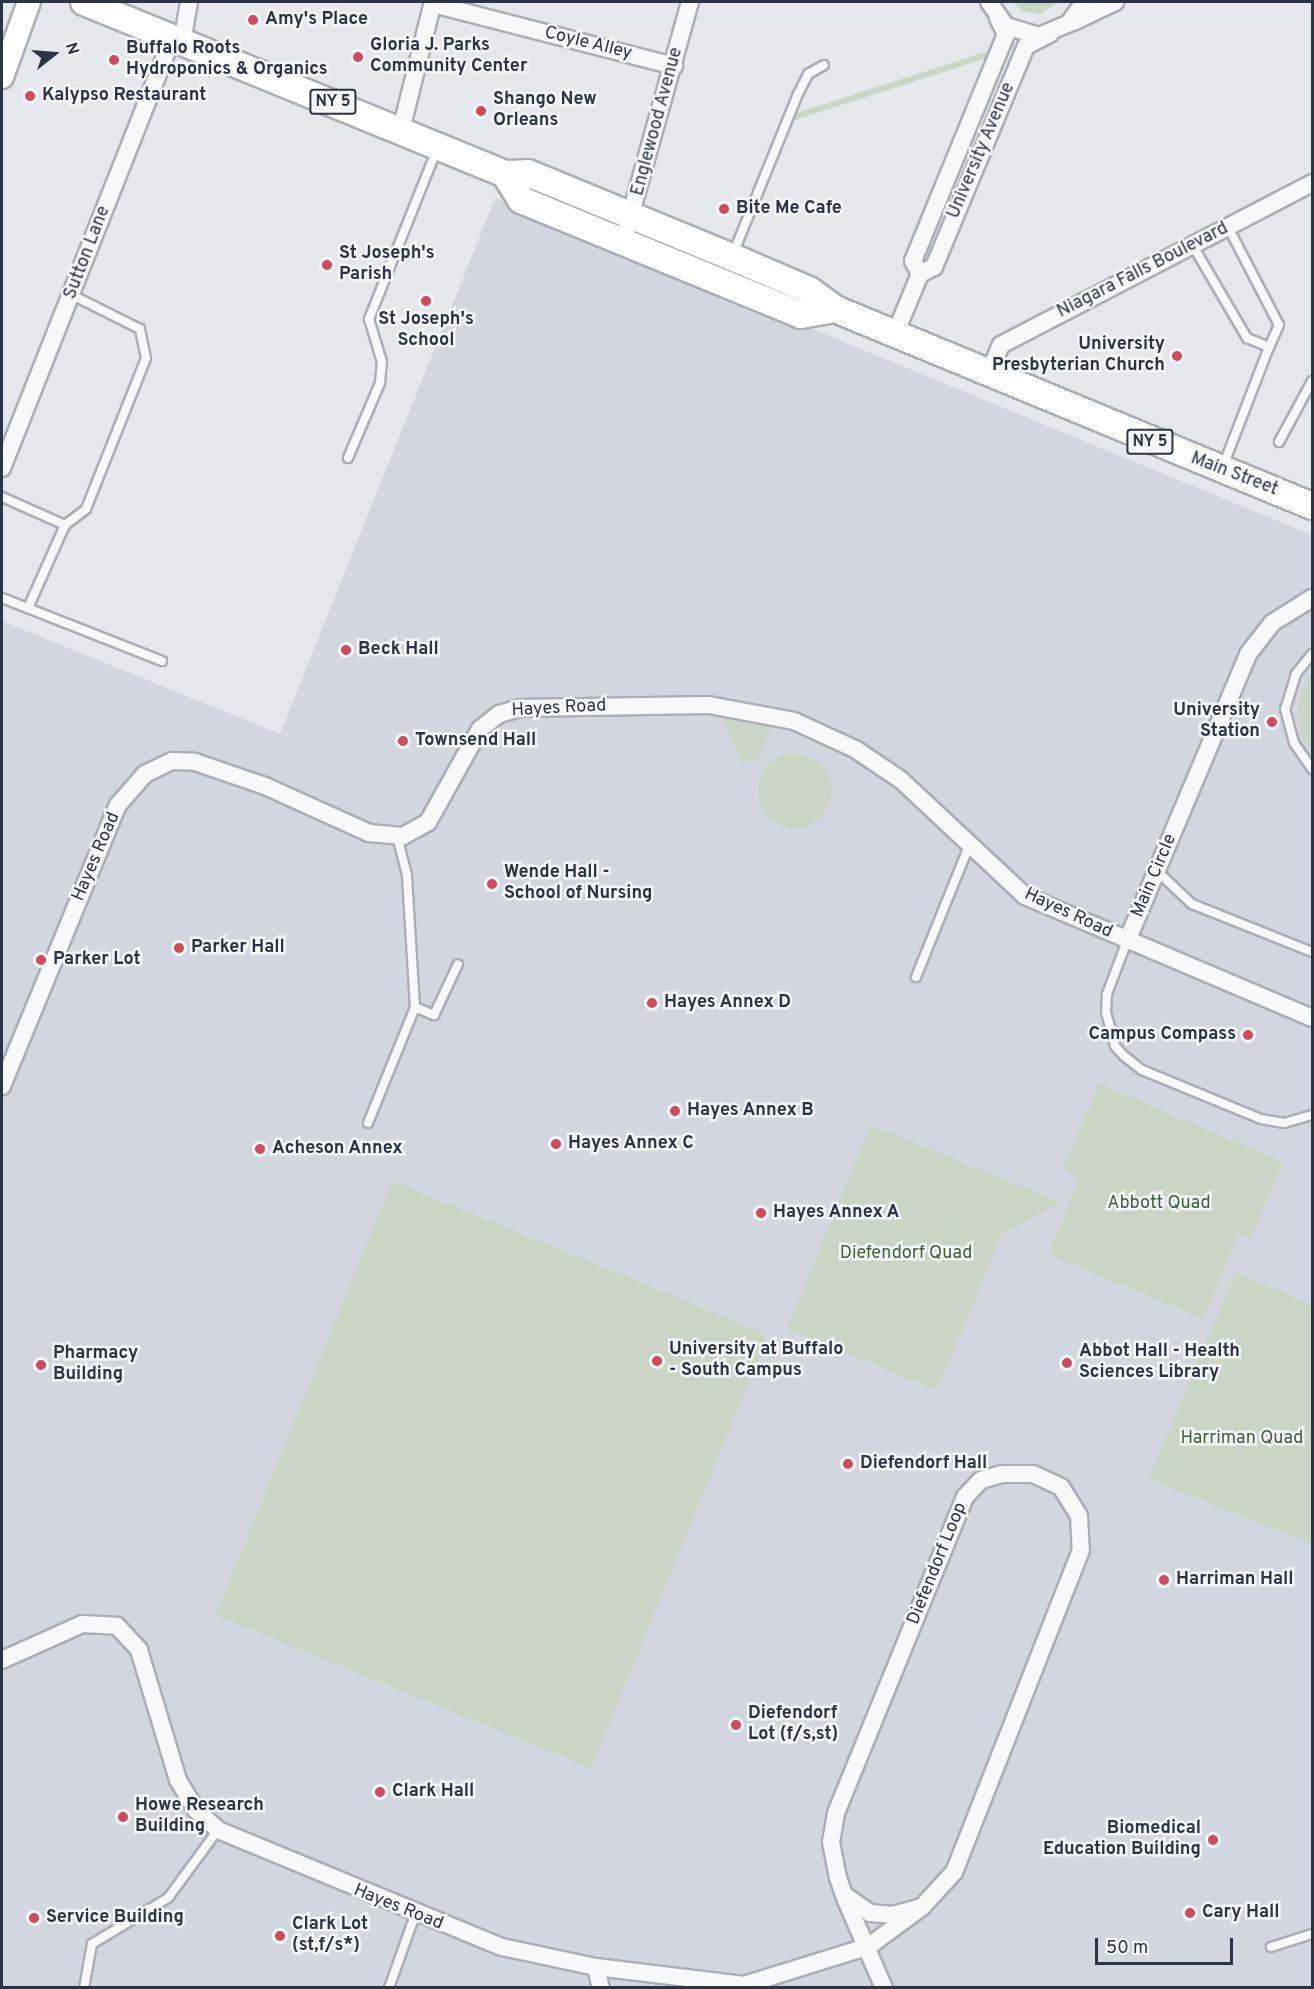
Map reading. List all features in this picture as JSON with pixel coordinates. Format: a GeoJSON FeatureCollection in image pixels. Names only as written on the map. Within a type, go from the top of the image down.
{"type":"FeatureCollection","features":[{"type":"Feature","properties":{"kind":"main road","name":"NY 5"},"geometry":{"type":"LineString","coordinates":[[84,2],[505,174],[528,173],[809,290],[835,309],[989,373]]}},
{"type":"Feature","properties":{"kind":"main road"},"geometry":{"type":"LineString","coordinates":[[505,174],[521,200],[801,315],[835,309]]}},
{"type":"Feature","properties":{"kind":"main road","name":"Main Street"},"geometry":{"type":"LineString","coordinates":[[989,373],[1221,471],[1312,506]]}},
{"type":"Feature","properties":{"kind":"street"},"geometry":{"type":"LineString","coordinates":[[2,76],[14,34],[29,2]]}},
{"type":"Feature","properties":{"kind":"street","name":"Sutton Lane"},"geometry":{"type":"LineString","coordinates":[[2,468],[177,40],[189,2]]}},
{"type":"Feature","properties":{"kind":"street","name":"Englewood Avenue"},"geometry":{"type":"LineString","coordinates":[[623,242],[633,217],[690,2]]}},
{"type":"Feature","properties":{"kind":"street"},"geometry":{"type":"LineString","coordinates":[[989,2],[998,18],[1028,35],[1050,34]]}},
{"type":"Feature","properties":{"kind":"street"},"geometry":{"type":"LineString","coordinates":[[1070,23],[1084,2]]}},
{"type":"Feature","properties":{"kind":"street","name":"University Avenue"},"geometry":{"type":"LineString","coordinates":[[895,334],[920,274],[934,267],[1026,46],[1115,2]]}},
{"type":"Feature","properties":{"kind":"street"},"geometry":{"type":"LineString","coordinates":[[401,130],[433,3]]}},
{"type":"Feature","properties":{"kind":"street","name":"Coyle Alley"},"geometry":{"type":"LineString","coordinates":[[433,3],[674,66]]}},
{"type":"Feature","properties":{"kind":"street","name":"University Avenue"},"geometry":{"type":"LineString","coordinates":[[920,274],[913,261],[1006,34],[998,18]]}},
{"type":"Feature","properties":{"kind":"street","name":"Niagara Falls Boulevard"},"geometry":{"type":"LineString","coordinates":[[989,373],[1001,345],[1312,183]]}},
{"type":"Feature","properties":{"kind":"street","name":"Main Circle"},"geometry":{"type":"LineString","coordinates":[[1127,941],[1248,654],[1272,623],[1312,598]]}},
{"type":"Feature","properties":{"kind":"street","name":"Hayes Road"},"geometry":{"type":"LineString","coordinates":[[2,1086],[118,805],[145,774],[172,761],[195,762],[265,786],[369,833],[397,837],[428,822],[475,735],[503,712],[708,705],[794,720],[855,749],[909,788],[968,848],[1025,896],[1312,1018]]}},
{"type":"Feature","properties":{"kind":"street","name":"Diefendorf Loop"},"geometry":{"type":"LineString","coordinates":[[884,1988],[869,1946],[844,1894],[831,1842],[836,1813],[965,1497],[981,1480],[1033,1474],[1062,1487],[1070,1498],[1082,1527],[1081,1550],[954,1872],[922,1907]]}},
{"type":"Feature","properties":{"kind":"street","name":"Hayes Road"},"geometry":{"type":"LineString","coordinates":[[2,1660],[92,1622],[126,1633],[139,1650],[178,1780],[196,1810],[218,1830],[415,1915],[502,1947],[596,1967],[744,1984],[869,1946],[922,1907]]}},
{"type":"Feature","properties":{"kind":"street"},"geometry":{"type":"LineString","coordinates":[[844,1894],[870,1913],[893,1915],[922,1907]]}},
{"type":"Feature","properties":{"kind":"street"},"geometry":{"type":"LineString","coordinates":[[596,1967],[601,1988]]}},
{"type":"Feature","properties":{"kind":"lane"},"geometry":{"type":"LineString","coordinates":[[732,257],[797,96],[808,74],[824,65]]}},
{"type":"Feature","properties":{"kind":"lane"},"geometry":{"type":"LineString","coordinates":[[348,458],[380,383],[382,362],[369,319],[439,146]]}},
{"type":"Feature","properties":{"kind":"lane"},"geometry":{"type":"LineString","coordinates":[[1221,471],[1279,325],[1228,227]]}},
{"type":"Feature","properties":{"kind":"lane"},"geometry":{"type":"LineString","coordinates":[[1193,246],[1247,338],[1269,347]]}},
{"type":"Feature","properties":{"kind":"lane"},"geometry":{"type":"LineString","coordinates":[[28,608],[65,525],[86,508],[146,358],[140,329],[72,295]]}},
{"type":"Feature","properties":{"kind":"lane"},"geometry":{"type":"LineString","coordinates":[[1279,442],[1312,381]]}},
{"type":"Feature","properties":{"kind":"lane"},"geometry":{"type":"LineString","coordinates":[[2,497],[65,525]]}},
{"type":"Feature","properties":{"kind":"lane"},"geometry":{"type":"LineString","coordinates":[[2,598],[162,661]]}},
{"type":"Feature","properties":{"kind":"lane"},"geometry":{"type":"LineString","coordinates":[[1312,654],[1296,674],[1286,709],[1294,743],[1312,769]]}},
{"type":"Feature","properties":{"kind":"lane"},"geometry":{"type":"LineString","coordinates":[[368,1123],[416,1007],[407,875],[397,837]]}},
{"type":"Feature","properties":{"kind":"lane"},"geometry":{"type":"LineString","coordinates":[[916,977],[968,848]]}},
{"type":"Feature","properties":{"kind":"lane"},"geometry":{"type":"LineString","coordinates":[[1158,872],[1192,904],[1312,952]]}},
{"type":"Feature","properties":{"kind":"lane","name":"Main Circle"},"geometry":{"type":"LineString","coordinates":[[1127,941],[1107,994],[1106,1012],[1115,1046],[1124,1056],[1142,1070],[1262,1119],[1284,1122],[1312,1115]]}},
{"type":"Feature","properties":{"kind":"lane"},"geometry":{"type":"LineString","coordinates":[[416,1007],[434,1015],[458,964]]}},
{"type":"Feature","properties":{"kind":"lane"},"geometry":{"type":"LineString","coordinates":[[84,1988],[92,1944],[168,1898],[218,1830]]}},
{"type":"Feature","properties":{"kind":"lane"},"geometry":{"type":"LineString","coordinates":[[389,1988],[415,1915]]}},
{"type":"Feature","properties":{"kind":"lane"},"geometry":{"type":"LineString","coordinates":[[1271,1947],[1312,1934]]}},
{"type":"Feature","properties":{"kind":"shaded area","name":"University at Buffalo - South Campus"},"geometry":{"type":"Polygon","coordinates":[[[495,198],[1312,535],[1312,1987],[2,1987],[2,621],[280,734],[495,198]]]}},
{"type":"Feature","properties":{"kind":"green space"},"geometry":{"type":"Polygon","coordinates":[[[1013,2],[1060,2],[1039,14],[1022,11],[1013,2]]]}},
{"type":"Feature","properties":{"kind":"green space"},"geometry":{"type":"Polygon","coordinates":[[[1013,43],[1015,49],[791,121],[790,116],[1013,43]]]}},
{"type":"Feature","properties":{"kind":"green space"},"geometry":{"type":"Polygon","coordinates":[[[1312,672],[1312,751],[1301,734],[1298,715],[1300,695],[1312,672]]]}},
{"type":"Feature","properties":{"kind":"green space"},"geometry":{"type":"Polygon","coordinates":[[[722,715],[771,726],[759,760],[741,762],[722,715]]]}},
{"type":"Feature","properties":{"kind":"green space"},"geometry":{"type":"Polygon","coordinates":[[[795,754],[809,757],[821,765],[829,777],[832,791],[829,805],[821,817],[809,825],[795,828],[781,825],[769,817],[761,805],[758,791],[761,777],[769,765],[781,757],[795,754]]]}},
{"type":"Feature","properties":{"kind":"green space","name":"Abbott Quad"},"geometry":{"type":"Polygon","coordinates":[[[1099,1084],[1283,1162],[1251,1238],[1239,1233],[1203,1319],[1049,1254],[1079,1179],[1064,1168],[1099,1084]]]}},
{"type":"Feature","properties":{"kind":"green space","name":"Diefendorf Quad"},"geometry":{"type":"Polygon","coordinates":[[[871,1125],[1060,1202],[1002,1234],[937,1390],[787,1329],[871,1125]]]}},
{"type":"Feature","properties":{"kind":"green space"},"geometry":{"type":"Polygon","coordinates":[[[392,1181],[764,1333],[764,1345],[591,1768],[216,1615],[392,1181]]]}},
{"type":"Feature","properties":{"kind":"green space","name":"Harriman Quad"},"geometry":{"type":"Polygon","coordinates":[[[1235,1273],[1312,1305],[1312,1544],[1149,1479],[1235,1273]]]}},
{"type":"Feature","properties":{"kind":"place","name":"Amy's Place"},"geometry":{"type":"Point","coordinates":[253,20]}},
{"type":"Feature","properties":{"kind":"place","name":"Gloria J. Parks Community Center"},"geometry":{"type":"Point","coordinates":[358,57]}},
{"type":"Feature","properties":{"kind":"place","name":"Buffalo Roots Hydroponics & Organics"},"geometry":{"type":"Point","coordinates":[114,60]}},
{"type":"Feature","properties":{"kind":"place","name":"Kalypso Restaurant"},"geometry":{"type":"Point","coordinates":[30,96]}},
{"type":"Feature","properties":{"kind":"place","name":"Shango New Orleans"},"geometry":{"type":"Point","coordinates":[481,111]}},
{"type":"Feature","properties":{"kind":"place","name":"Bite Me Cafe"},"geometry":{"type":"Point","coordinates":[724,209]}},
{"type":"Feature","properties":{"kind":"place","name":"St Joseph's Parish"},"geometry":{"type":"Point","coordinates":[327,265]}},
{"type":"Feature","properties":{"kind":"place","name":"St Joseph's School"},"geometry":{"type":"Point","coordinates":[426,301]}},
{"type":"Feature","properties":{"kind":"place","name":"University Presbyterian Church"},"geometry":{"type":"Point","coordinates":[1177,356]}},
{"type":"Feature","properties":{"kind":"place","name":"Beck Hall"},"geometry":{"type":"Point","coordinates":[346,650]}},
{"type":"Feature","properties":{"kind":"place","name":"University Station"},"geometry":{"type":"Point","coordinates":[1272,722]}},
{"type":"Feature","properties":{"kind":"place","name":"Townsend Hall"},"geometry":{"type":"Point","coordinates":[403,741]}},
{"type":"Feature","properties":{"kind":"place","name":"Wende Hall - School of Nursing"},"geometry":{"type":"Point","coordinates":[492,884]}},
{"type":"Feature","properties":{"kind":"place","name":"Parker Hall"},"geometry":{"type":"Point","coordinates":[179,948]}},
{"type":"Feature","properties":{"kind":"place","name":"Parker Lot"},"geometry":{"type":"Point","coordinates":[41,960]}},
{"type":"Feature","properties":{"kind":"place","name":"Hayes Annex D"},"geometry":{"type":"Point","coordinates":[652,1003]}},
{"type":"Feature","properties":{"kind":"place","name":"Campus Compass"},"geometry":{"type":"Point","coordinates":[1248,1035]}},
{"type":"Feature","properties":{"kind":"place","name":"Hayes Annex B"},"geometry":{"type":"Point","coordinates":[675,1111]}},
{"type":"Feature","properties":{"kind":"place","name":"Hayes Annex C"},"geometry":{"type":"Point","coordinates":[556,1144]}},
{"type":"Feature","properties":{"kind":"place","name":"Acheson Annex"},"geometry":{"type":"Point","coordinates":[260,1149]}},
{"type":"Feature","properties":{"kind":"place","name":"Hayes Annex A"},"geometry":{"type":"Point","coordinates":[761,1213]}},
{"type":"Feature","properties":{"kind":"place","name":"University at Buffalo - South Campus"},"geometry":{"type":"Point","coordinates":[657,1361]}},
{"type":"Feature","properties":{"kind":"place","name":"Abbot Hall - Health Sciences Library"},"geometry":{"type":"Point","coordinates":[1067,1363]}},
{"type":"Feature","properties":{"kind":"place","name":"Pharmacy Building"},"geometry":{"type":"Point","coordinates":[41,1365]}},
{"type":"Feature","properties":{"kind":"place","name":"Diefendorf Hall"},"geometry":{"type":"Point","coordinates":[848,1464]}},
{"type":"Feature","properties":{"kind":"place","name":"Harriman Hall"},"geometry":{"type":"Point","coordinates":[1164,1580]}},
{"type":"Feature","properties":{"kind":"place","name":"Diefendorf Lot (f/s,st)"},"geometry":{"type":"Point","coordinates":[736,1725]}},
{"type":"Feature","properties":{"kind":"place","name":"Clark Hall"},"geometry":{"type":"Point","coordinates":[380,1792]}},
{"type":"Feature","properties":{"kind":"place","name":"Howe Research Building"},"geometry":{"type":"Point","coordinates":[123,1817]}},
{"type":"Feature","properties":{"kind":"place","name":"Biomedical Education Building"},"geometry":{"type":"Point","coordinates":[1213,1840]}},
{"type":"Feature","properties":{"kind":"place","name":"Cary Hall"},"geometry":{"type":"Point","coordinates":[1190,1913]}},
{"type":"Feature","properties":{"kind":"place","name":"Service Building"},"geometry":{"type":"Point","coordinates":[34,1918]}},
{"type":"Feature","properties":{"kind":"place","name":"Clark Lot (st,f/s*)"},"geometry":{"type":"Point","coordinates":[280,1936]}}]}
